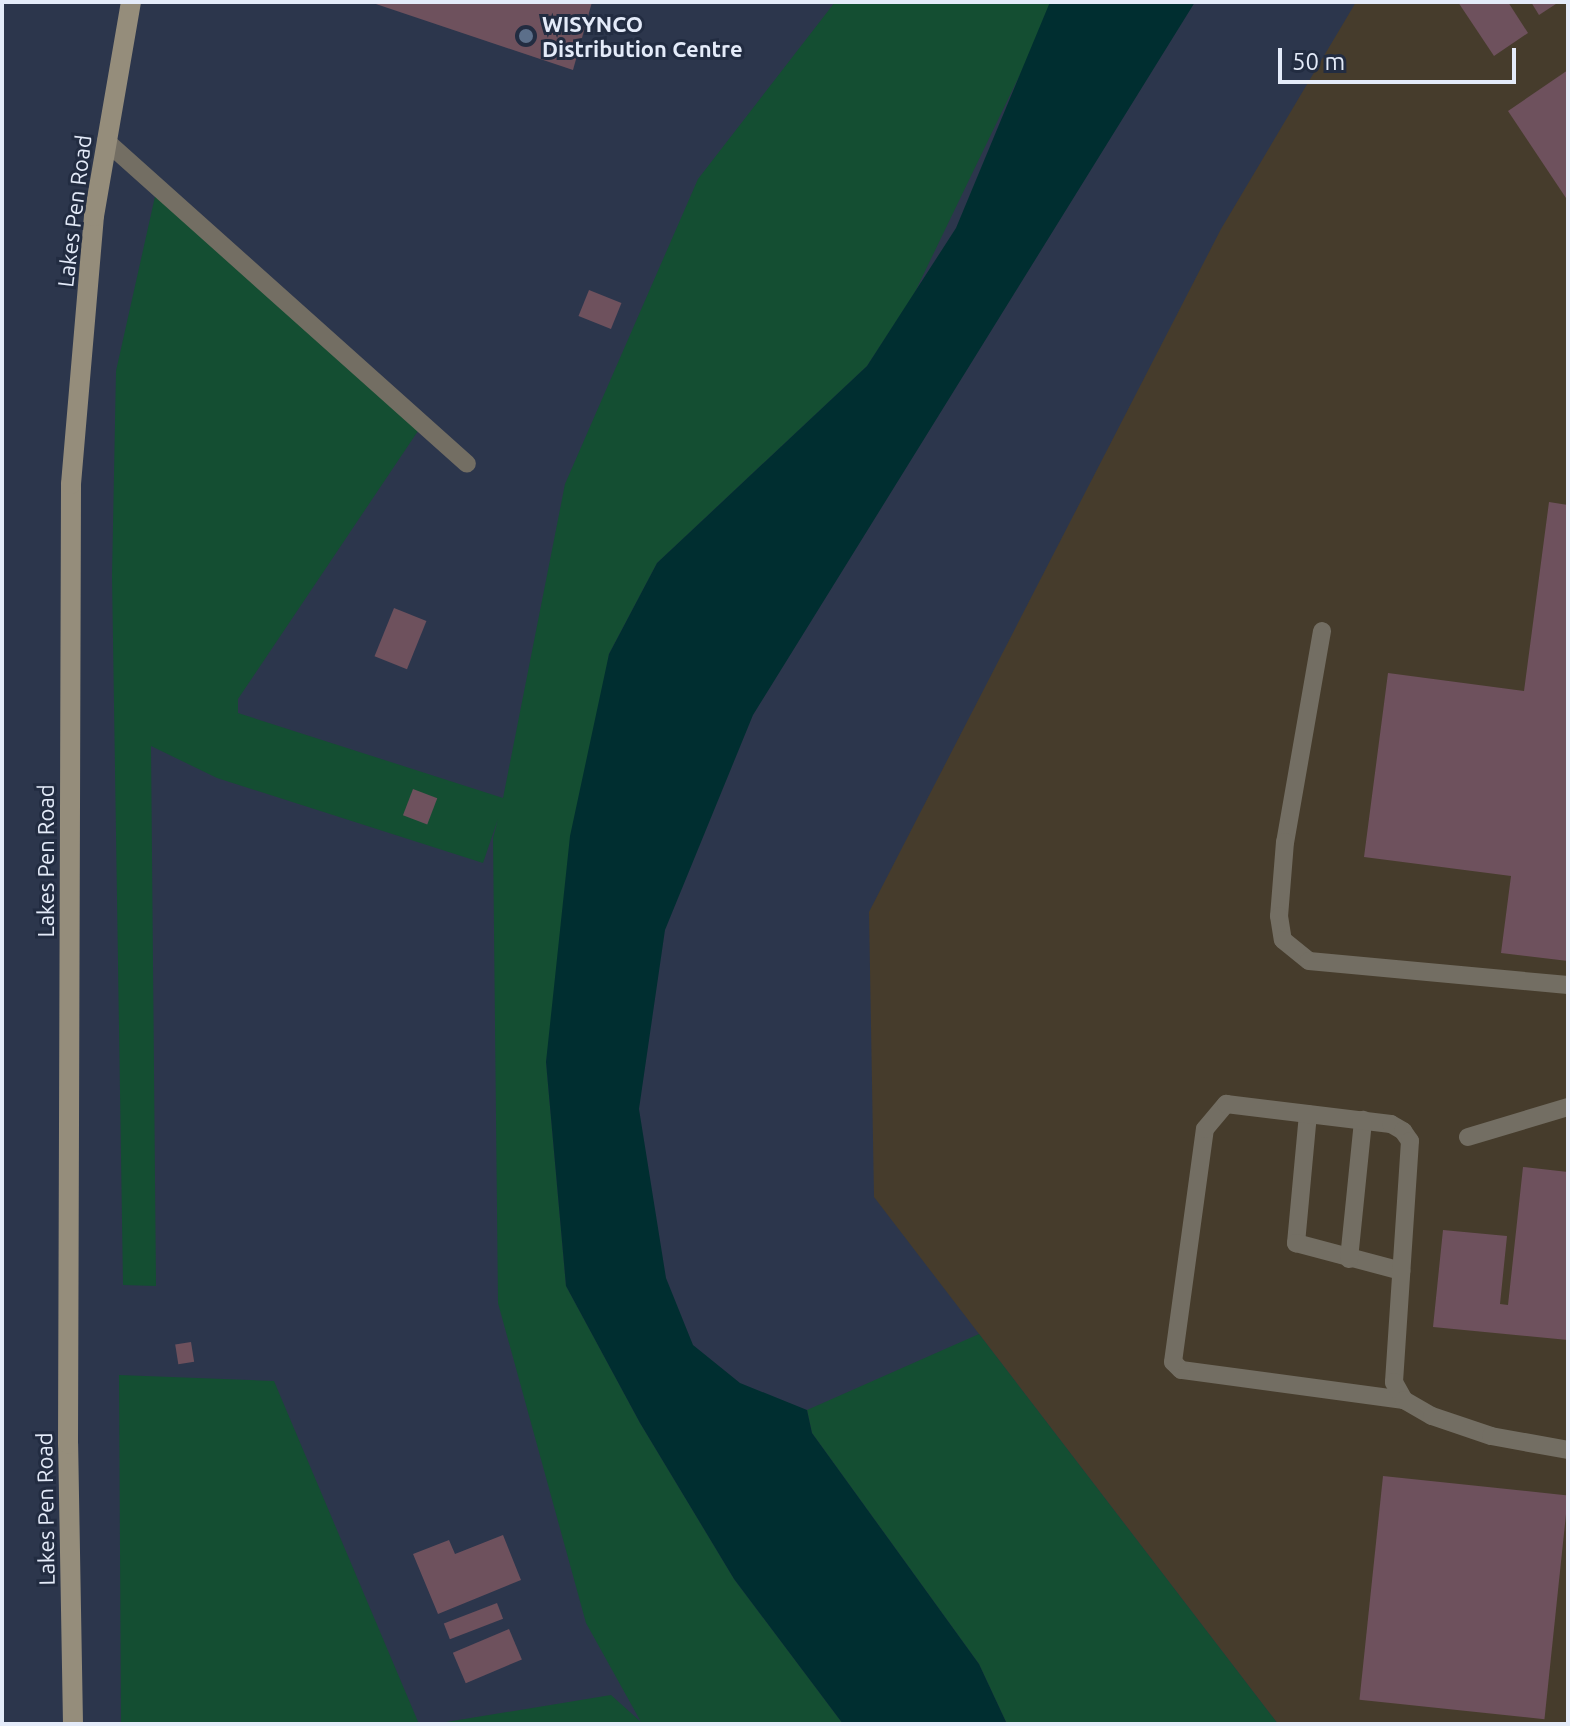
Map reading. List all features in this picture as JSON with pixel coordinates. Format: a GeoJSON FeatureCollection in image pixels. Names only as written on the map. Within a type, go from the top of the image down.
{"type":"FeatureCollection","features":[{"type":"Feature","properties":{"kind":"street","name":"Lakes Pen Road"},"geometry":{"type":"LineString","coordinates":[[73,1724],[68,1444],[71,484],[94,216],[131,2]]}},
{"type":"Feature","properties":{"kind":"lane"},"geometry":{"type":"LineString","coordinates":[[106,141],[467,464]]}},
{"type":"Feature","properties":{"kind":"lane"},"geometry":{"type":"LineString","coordinates":[[1322,631],[1285,842],[1279,916],[1283,940],[1309,961],[1568,985]]}},
{"type":"Feature","properties":{"kind":"lane"},"geometry":{"type":"LineString","coordinates":[[1404,1400],[1394,1382],[1410,1141],[1391,1124],[1226,1104],[1205,1129],[1171,1357],[1181,1370],[1404,1400],[1491,1436],[1568,1450]]}},
{"type":"Feature","properties":{"kind":"lane"},"geometry":{"type":"LineString","coordinates":[[1468,1137],[1537,1121],[1568,1107]]}},
{"type":"Feature","properties":{"kind":"lane"},"geometry":{"type":"LineString","coordinates":[[1308,1114],[1296,1243],[1401,1271]]}},
{"type":"Feature","properties":{"kind":"lane"},"geometry":{"type":"LineString","coordinates":[[1349,1259],[1363,1120]]}},
{"type":"Feature","properties":{"kind":"shaded area"},"geometry":{"type":"Polygon","coordinates":[[[1050,2],[1195,2],[753,715],[665,930],[639,1109],[666,1278],[693,1345],[740,1383],[807,1410],[812,1433],[979,1664],[1007,1724],[843,1724],[734,1579],[640,1423],[566,1286],[546,1062],[570,836],[609,654],[657,563],[867,366],[956,228],[1050,2]]]}},
{"type":"Feature","properties":{"kind":"shaded area"},"geometry":{"type":"Polygon","coordinates":[[[1356,2],[1568,2],[1568,1724],[1278,1724],[874,1197],[869,912],[1221,229],[1356,2]]]}},
{"type":"Feature","properties":{"kind":"green space"},"geometry":{"type":"Polygon","coordinates":[[[835,2],[1055,2],[914,294],[867,366],[657,563],[609,654],[546,1062],[566,1286],[640,1423],[734,1579],[843,1724],[434,1724],[611,1695],[641,1722],[586,1623],[498,1303],[493,838],[498,819],[483,863],[217,778],[151,746],[156,1286],[123,1285],[112,576],[116,371],[156,192],[418,431],[238,699],[238,713],[503,798],[565,484],[698,179],[835,2]]]}},
{"type":"Feature","properties":{"kind":"green space"},"geometry":{"type":"Polygon","coordinates":[[[979,1334],[1278,1724],[1007,1724],[979,1664],[812,1433],[807,1410],[979,1334]]]}},
{"type":"Feature","properties":{"kind":"green space"},"geometry":{"type":"Polygon","coordinates":[[[119,1375],[274,1381],[419,1724],[121,1724],[119,1375]]]}},
{"type":"Feature","properties":{"kind":"building","name":"WISYNCO Distribution Centre"},"geometry":{"type":"Polygon","coordinates":[[[370,2],[592,2],[573,70],[370,2]]]}},
{"type":"Feature","properties":{"kind":"building"},"geometry":{"type":"Polygon","coordinates":[[[1458,2],[1508,2],[1528,33],[1494,56],[1458,2]]]}},
{"type":"Feature","properties":{"kind":"building"},"geometry":{"type":"Polygon","coordinates":[[[1531,2],[1559,2],[1539,15],[1531,2]]]}},
{"type":"Feature","properties":{"kind":"building"},"geometry":{"type":"Polygon","coordinates":[[[1568,70],[1568,201],[1508,111],[1568,70]]]}},
{"type":"Feature","properties":{"kind":"building"},"geometry":{"type":"Polygon","coordinates":[[[589,290],[621,303],[611,329],[579,316],[589,290]]]}},
{"type":"Feature","properties":{"kind":"building"},"geometry":{"type":"Polygon","coordinates":[[[1549,502],[1568,505],[1568,961],[1501,953],[1511,876],[1364,857],[1388,673],[1524,691],[1549,502]]]}},
{"type":"Feature","properties":{"kind":"building"},"geometry":{"type":"Polygon","coordinates":[[[394,608],[426,621],[407,669],[375,656],[394,608]]]}},
{"type":"Feature","properties":{"kind":"building"},"geometry":{"type":"Polygon","coordinates":[[[413,789],[437,798],[427,824],[403,815],[413,789]]]}},
{"type":"Feature","properties":{"kind":"building"},"geometry":{"type":"Polygon","coordinates":[[[1523,1167],[1568,1172],[1568,1340],[1433,1327],[1443,1230],[1507,1236],[1500,1304],[1508,1305],[1523,1167]]]}},
{"type":"Feature","properties":{"kind":"building"},"geometry":{"type":"Polygon","coordinates":[[[191,1342],[194,1362],[178,1364],[175,1345],[191,1342]]]}},
{"type":"Feature","properties":{"kind":"building"},"geometry":{"type":"Polygon","coordinates":[[[1383,1476],[1568,1495],[1544,1719],[1359,1700],[1383,1476]]]}},
{"type":"Feature","properties":{"kind":"building"},"geometry":{"type":"Polygon","coordinates":[[[503,1535],[521,1580],[438,1614],[413,1554],[449,1540],[455,1554],[503,1535]]]}},
{"type":"Feature","properties":{"kind":"building"},"geometry":{"type":"Polygon","coordinates":[[[497,1603],[503,1619],[450,1639],[444,1623],[497,1603]]]}},
{"type":"Feature","properties":{"kind":"building"},"geometry":{"type":"Polygon","coordinates":[[[509,1629],[522,1659],[466,1683],[453,1653],[509,1629]]]}},
{"type":"Feature","properties":{"kind":"place","name":"WISYNCO Distribution Centre"},"geometry":{"type":"Point","coordinates":[526,36]}}]}
